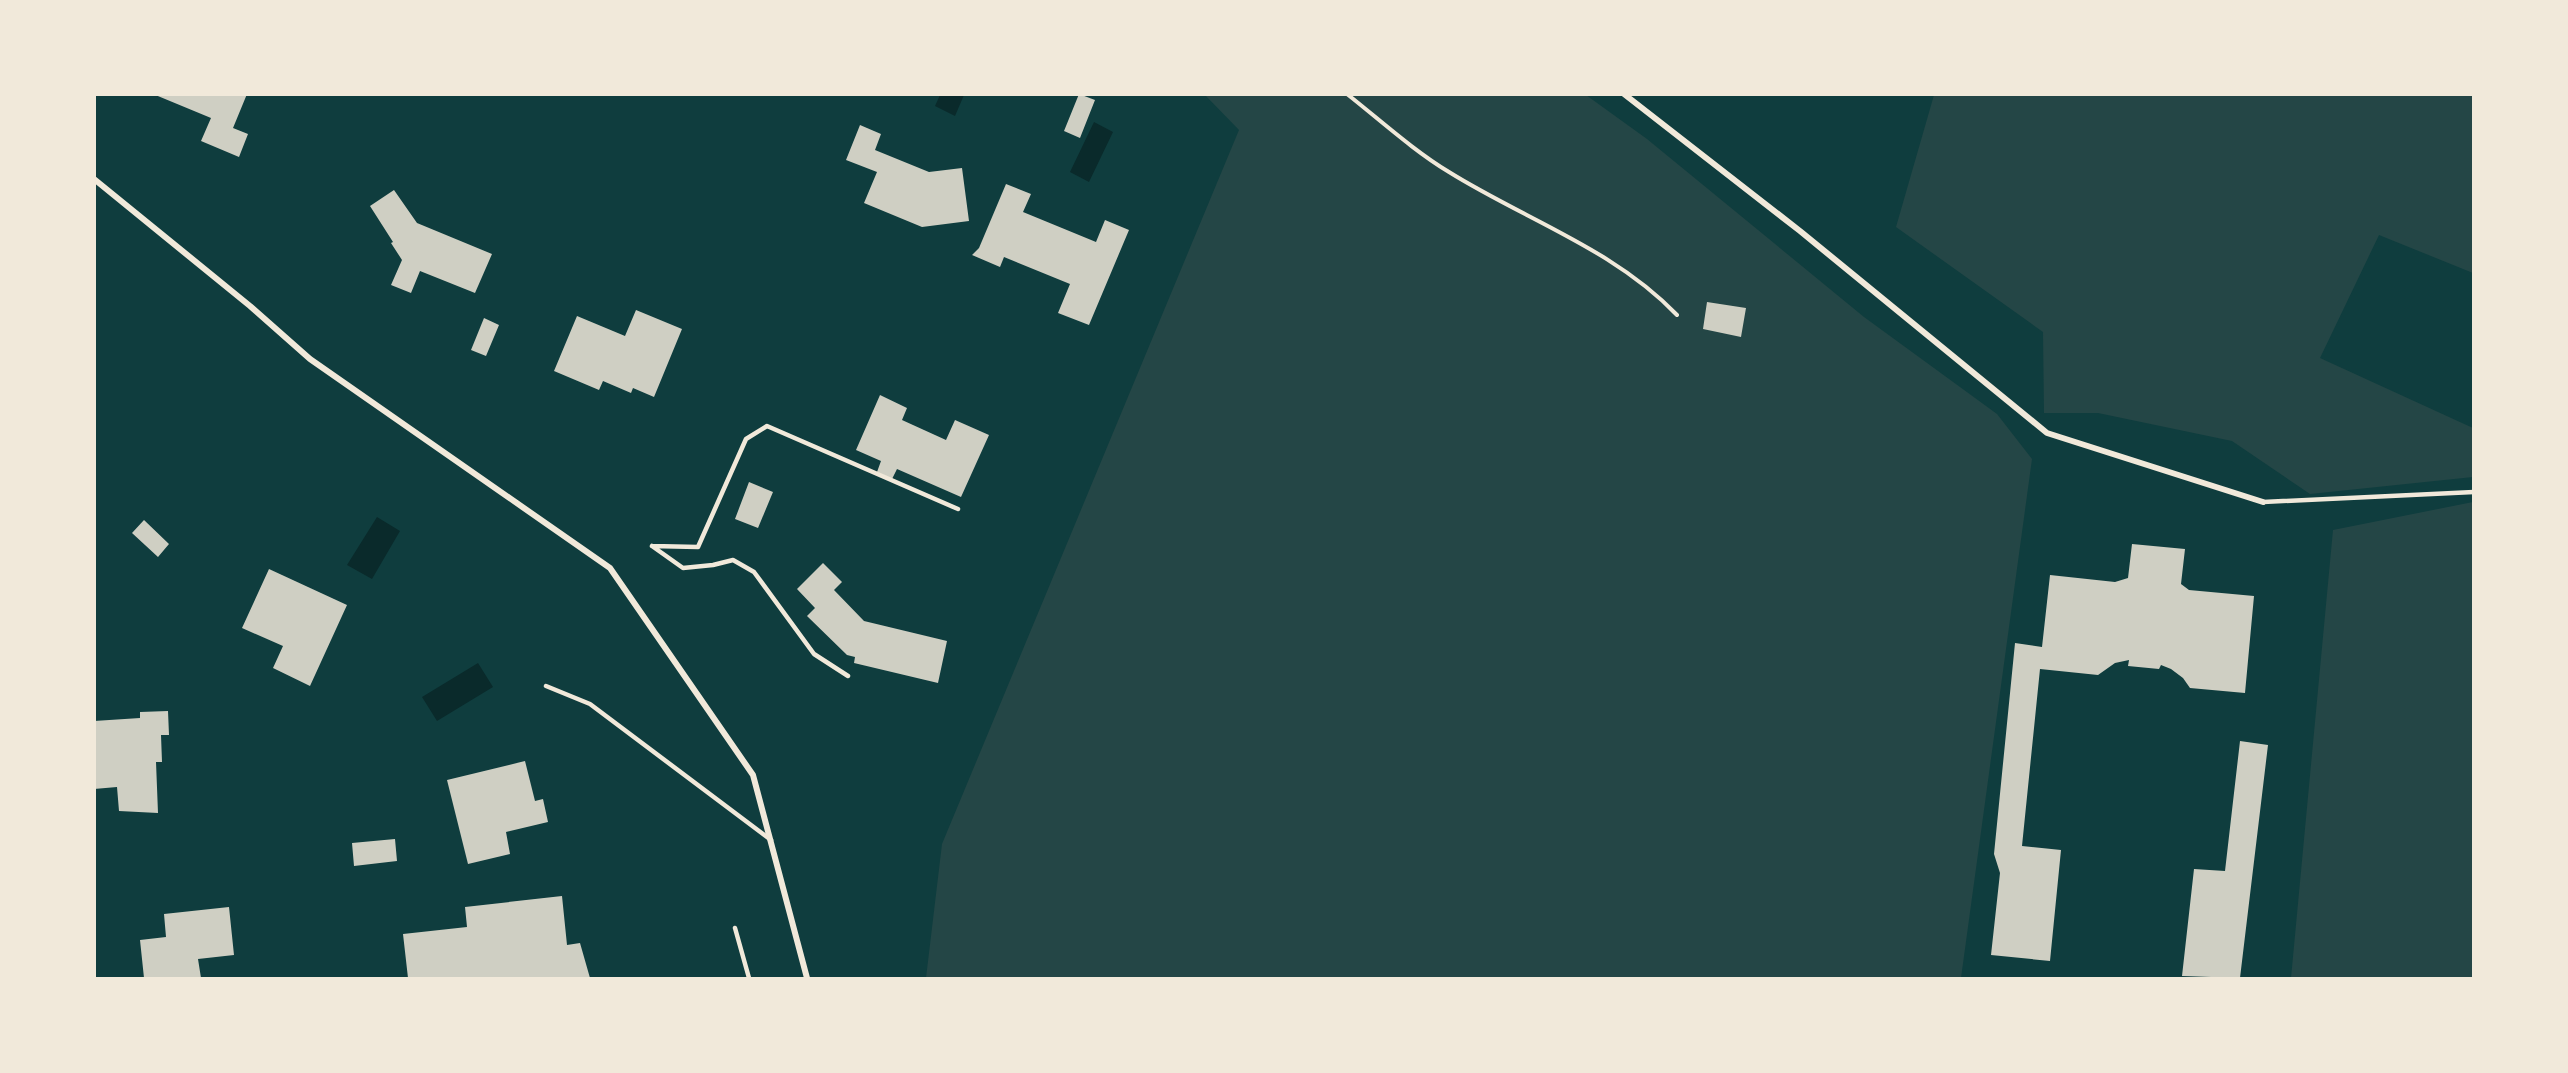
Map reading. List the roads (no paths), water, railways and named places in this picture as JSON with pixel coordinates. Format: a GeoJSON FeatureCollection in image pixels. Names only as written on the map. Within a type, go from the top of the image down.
{"type":"FeatureCollection","features":[{"type":"Feature","properties":{"kind":"street"},"geometry":{"type":"LineString","coordinates":[[1624,94],[1800,231],[2047,433],[2263,502]]}},
{"type":"Feature","properties":{"kind":"street"},"geometry":{"type":"LineString","coordinates":[[94,179],[250,306],[310,359],[610,567],[753,775],[807,978]]}},
{"type":"Feature","properties":{"kind":"lane"},"geometry":{"type":"LineString","coordinates":[[848,676],[814,654],[754,572],[733,560],[683,568],[652,546],[698,547],[746,439],[767,426],[958,508]]}},
{"type":"Feature","properties":{"kind":"lane"},"geometry":{"type":"LineString","coordinates":[[2263,502],[2474,492]]}},
{"type":"Feature","properties":{"kind":"lane"},"geometry":{"type":"LineString","coordinates":[[546,686],[590,704],[771,840]]}},
{"type":"Feature","properties":{"kind":"lane"},"geometry":{"type":"LineString","coordinates":[[735,928],[749,978]]}}]}
